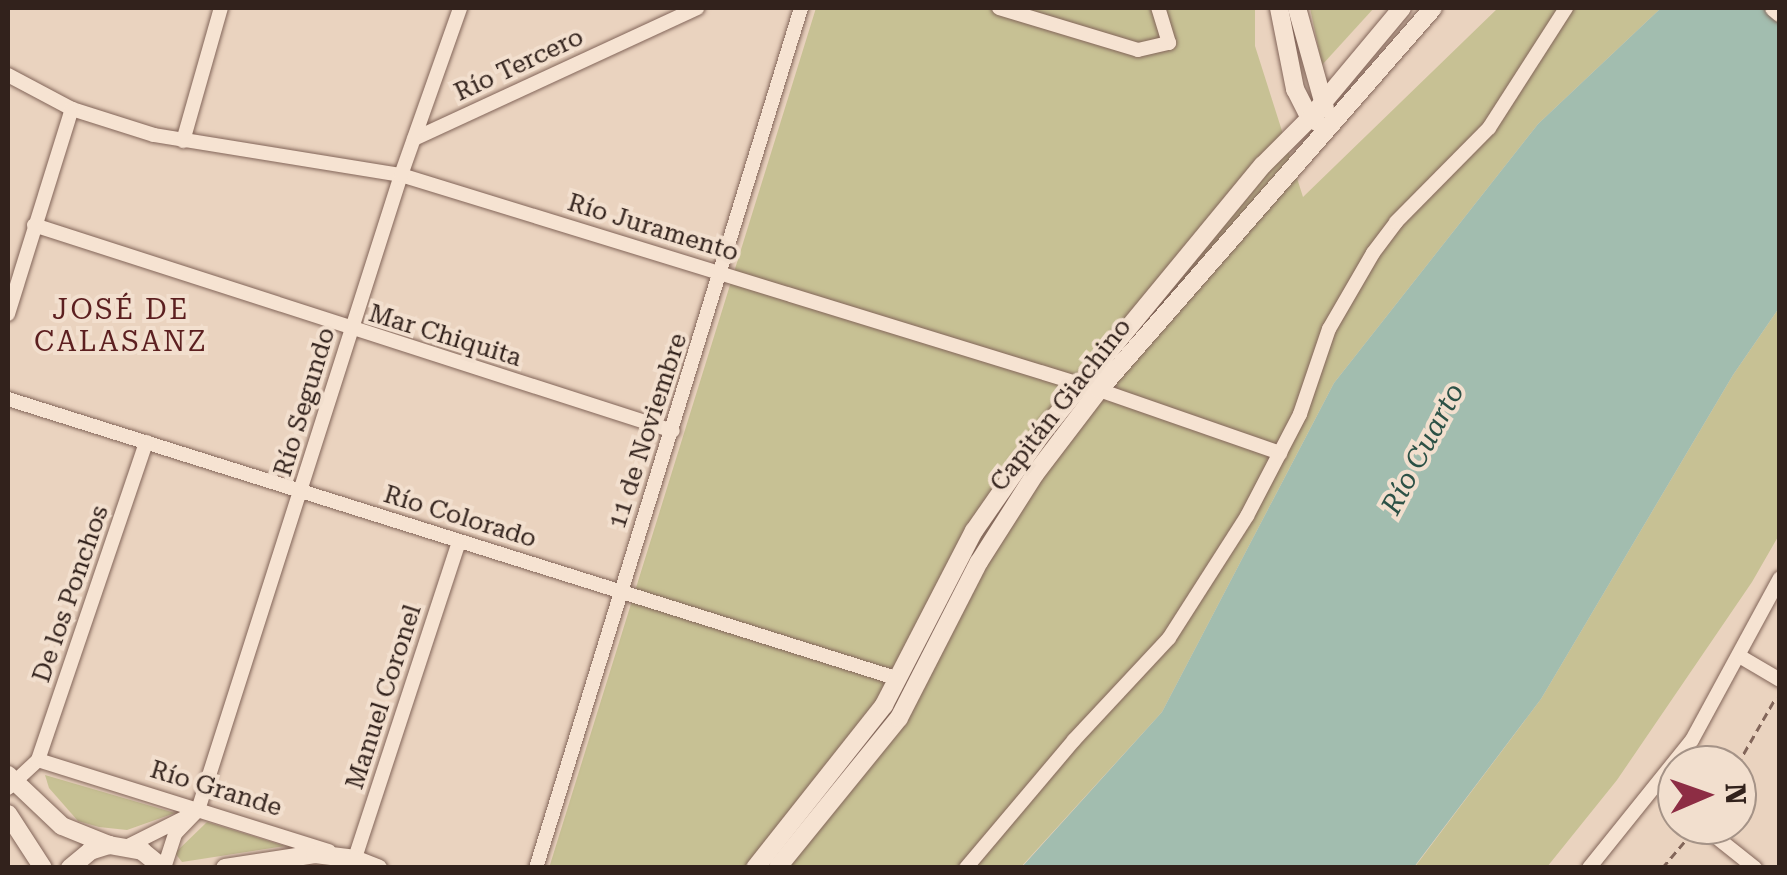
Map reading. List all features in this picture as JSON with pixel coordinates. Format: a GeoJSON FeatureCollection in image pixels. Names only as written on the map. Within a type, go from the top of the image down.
{"type":"FeatureCollection","features":[{"type":"Feature","properties":{"kind":"main road"},"geometry":{"type":"LineString","coordinates":[[1279,8],[1295,89],[1310,118],[1328,128]]}},
{"type":"Feature","properties":{"kind":"main road"},"geometry":{"type":"LineString","coordinates":[[1297,8],[1328,128]]}},
{"type":"Feature","properties":{"kind":"main road","name":"Capitán Giachino"},"geometry":{"type":"LineString","coordinates":[[779,862],[899,679],[974,531],[1263,165],[1310,118],[1364,48],[1402,8]]}},
{"type":"Feature","properties":{"kind":"main road","name":"Capitán Giachino"},"geometry":{"type":"LineString","coordinates":[[755,868],[779,862],[898,718],[980,562],[1090,387],[1433,8]]}},
{"type":"Feature","properties":{"kind":"main road"},"geometry":{"type":"LineString","coordinates":[[10,782],[62,826],[108,845]]}},
{"type":"Feature","properties":{"kind":"main road"},"geometry":{"type":"LineString","coordinates":[[8,814],[42,868]]}},
{"type":"Feature","properties":{"kind":"main road"},"geometry":{"type":"LineString","coordinates":[[70,868],[90,850],[108,845],[142,850],[164,868]]}},
{"type":"Feature","properties":{"kind":"main road"},"geometry":{"type":"LineString","coordinates":[[225,868],[281,856],[353,863]]}},
{"type":"Feature","properties":{"kind":"main road","name":"Río Grande"},"geometry":{"type":"LineString","coordinates":[[353,863],[378,868]]}},
{"type":"Feature","properties":{"kind":"street"},"geometry":{"type":"LineString","coordinates":[[183,141],[221,8]]}},
{"type":"Feature","properties":{"kind":"street","name":"Río Segundo"},"geometry":{"type":"LineString","coordinates":[[164,868],[175,834],[198,810],[401,175],[460,8]]}},
{"type":"Feature","properties":{"kind":"street","name":"Río Tercero"},"geometry":{"type":"LineString","coordinates":[[414,139],[698,8]]}},
{"type":"Feature","properties":{"kind":"street","name":"11 de Noviembre"},"geometry":{"type":"LineString","coordinates":[[536,868],[620,590],[723,272],[801,8]]}},
{"type":"Feature","properties":{"kind":"street"},"geometry":{"type":"LineString","coordinates":[[999,8],[1138,50],[1169,43],[1158,8]]}},
{"type":"Feature","properties":{"kind":"street"},"geometry":{"type":"LineString","coordinates":[[966,868],[1074,740],[1170,638],[1247,516],[1300,414],[1329,328],[1373,254],[1396,222],[1488,128],[1566,8]]}},
{"type":"Feature","properties":{"kind":"street","name":"Río Juramento"},"geometry":{"type":"LineString","coordinates":[[8,75],[72,109],[183,141],[401,175],[1090,387],[1280,453]]}},
{"type":"Feature","properties":{"kind":"street"},"geometry":{"type":"LineString","coordinates":[[8,314],[72,109]]}},
{"type":"Feature","properties":{"kind":"street","name":"Mar Chiquita"},"geometry":{"type":"LineString","coordinates":[[34,225],[673,431]]}},
{"type":"Feature","properties":{"kind":"street","name":"Río Colorado"},"geometry":{"type":"LineString","coordinates":[[8,399],[899,679]]}},
{"type":"Feature","properties":{"kind":"street","name":"De los Ponchos"},"geometry":{"type":"LineString","coordinates":[[38,760],[146,442]]}},
{"type":"Feature","properties":{"kind":"street","name":"Manuel Coronel"},"geometry":{"type":"LineString","coordinates":[[353,863],[458,542]]}},
{"type":"Feature","properties":{"kind":"street"},"geometry":{"type":"LineString","coordinates":[[1589,868],[1692,740],[1780,578]]}},
{"type":"Feature","properties":{"kind":"street"},"geometry":{"type":"LineString","coordinates":[[1740,657],[1780,680]]}},
{"type":"Feature","properties":{"kind":"street"},"geometry":{"type":"LineString","coordinates":[[10,782],[38,760]]}},
{"type":"Feature","properties":{"kind":"street","name":"Río Grande"},"geometry":{"type":"LineString","coordinates":[[38,760],[353,863]]}},
{"type":"Feature","properties":{"kind":"street"},"geometry":{"type":"LineString","coordinates":[[128,846],[198,810]]}},
{"type":"Feature","properties":{"kind":"street"},"geometry":{"type":"LineString","coordinates":[[1725,845],[1755,868]]}},
{"type":"Feature","properties":{"kind":"path"},"geometry":{"type":"LineString","coordinates":[[1749,745],[1780,691]]}},
{"type":"Feature","properties":{"kind":"path"},"geometry":{"type":"LineString","coordinates":[[1662,868],[1682,845]]}},
{"type":"Feature","properties":{"kind":"shaded area"},"geometry":{"type":"Polygon","coordinates":[[[816,8],[1255,8],[1255,46],[1303,197],[1498,8],[1661,8],[1538,124],[1334,383],[1162,712],[1021,867],[549,868],[816,8]]]}},
{"type":"Feature","properties":{"kind":"shaded area"},"geometry":{"type":"Polygon","coordinates":[[[1310,8],[1374,8],[1322,65],[1310,8]]]}},
{"type":"Feature","properties":{"kind":"shaded area"},"geometry":{"type":"Polygon","coordinates":[[[1779,308],[1779,535],[1752,582],[1617,780],[1547,867],[1414,868],[1541,699],[1733,375],[1779,308]]]}},
{"type":"Feature","properties":{"kind":"shaded area"},"geometry":{"type":"Polygon","coordinates":[[[45,775],[175,813],[127,830],[78,821],[49,788],[45,775]]]}},
{"type":"Feature","properties":{"kind":"shaded area"},"geometry":{"type":"Polygon","coordinates":[[[207,822],[285,846],[182,862],[175,853],[207,822]]]}},
{"type":"Feature","properties":{"kind":"water","name":"Río Cuarto"},"geometry":{"type":"Polygon","coordinates":[[[1661,8],[1779,8],[1779,308],[1733,375],[1541,699],[1414,867],[1021,868],[1162,712],[1334,383],[1538,124],[1661,8]]]}},
{"type":"Feature","properties":{"kind":"district","name":"JOSÉ DE CALASANZ"},"geometry":{"type":"Point","coordinates":[121,326]}}]}
